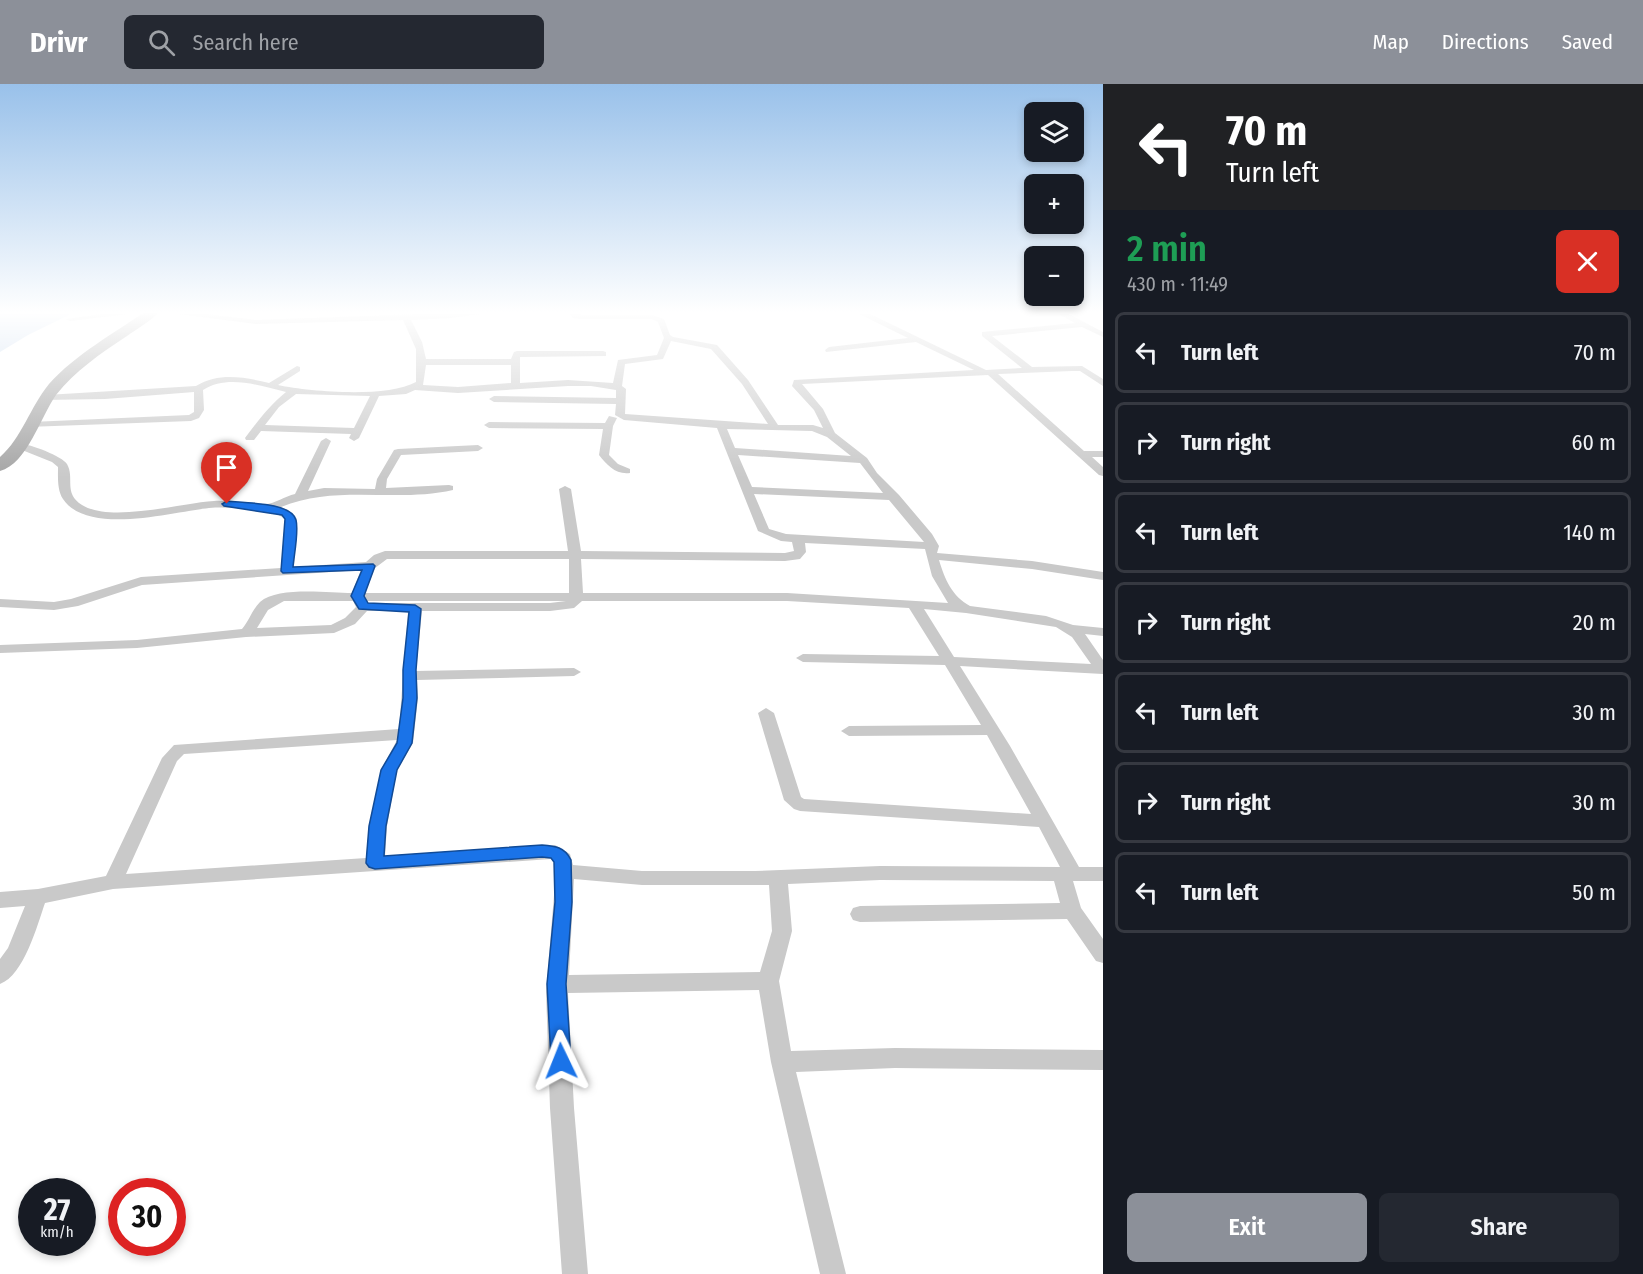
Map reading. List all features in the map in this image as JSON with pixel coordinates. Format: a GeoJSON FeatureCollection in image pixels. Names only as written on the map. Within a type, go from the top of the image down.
{"type":"FeatureCollection","features":[{"type":"Feature","properties":{"kind":"main road"},"geometry":{"type":"LineString","coordinates":[[0,466],[21,446],[46,398],[61,380],[77,367]]}},
{"type":"Feature","properties":{"kind":"street"},"geometry":{"type":"LineString","coordinates":[[46,398],[105,396],[198,388],[214,381],[250,381],[294,391],[376,393],[406,391],[420,383],[423,367]]}},
{"type":"Feature","properties":{"kind":"street"},"geometry":{"type":"LineString","coordinates":[[515,367],[516,385]]}},
{"type":"Feature","properties":{"kind":"street"},"geometry":{"type":"LineString","coordinates":[[617,387],[620,367]]}},
{"type":"Feature","properties":{"kind":"street"},"geometry":{"type":"LineString","coordinates":[[731,367],[745,382],[775,427]]}},
{"type":"Feature","properties":{"kind":"street"},"geometry":{"type":"LineString","coordinates":[[975,367],[987,372],[1103,473]]}},
{"type":"Feature","properties":{"kind":"street"},"geometry":{"type":"LineString","coordinates":[[831,435],[818,409],[797,386],[797,382],[1093,367]]}},
{"type":"Feature","properties":{"kind":"street"},"geometry":{"type":"LineString","coordinates":[[1072,368],[1082,369],[1103,382]]}},
{"type":"Feature","properties":{"kind":"street"},"geometry":{"type":"LineString","coordinates":[[272,385],[297,369]]}},
{"type":"Feature","properties":{"kind":"street"},"geometry":{"type":"LineString","coordinates":[[416,387],[457,390],[586,383],[617,387],[621,389],[620,415]]}},
{"type":"Feature","properties":{"kind":"street"},"geometry":{"type":"LineString","coordinates":[[32,425],[191,418],[198,416],[200,412],[198,388]]}},
{"type":"Feature","properties":{"kind":"street"},"geometry":{"type":"LineString","coordinates":[[250,438],[276,405],[294,391]]}},
{"type":"Feature","properties":{"kind":"street"},"geometry":{"type":"LineString","coordinates":[[256,428],[355,435],[376,393]]}},
{"type":"Feature","properties":{"kind":"street"},"geometry":{"type":"LineString","coordinates":[[494,399],[620,401]]}},
{"type":"Feature","properties":{"kind":"street"},"geometry":{"type":"LineString","coordinates":[[626,471],[607,460],[604,455],[610,420],[620,415],[633,419],[721,426],[813,428],[831,435],[863,460],[873,475],[895,497],[932,551],[940,578],[954,603],[965,609]]}},
{"type":"Feature","properties":{"kind":"street"},"geometry":{"type":"LineString","coordinates":[[489,425],[608,431]]}},
{"type":"Feature","properties":{"kind":"street"},"geometry":{"type":"LineString","coordinates":[[721,426],[764,531],[772,535],[932,551],[1103,576]]}},
{"type":"Feature","properties":{"kind":"street"},"geometry":{"type":"LineString","coordinates":[[538,435],[608,431]]}},
{"type":"Feature","properties":{"kind":"street"},"geometry":{"type":"LineString","coordinates":[[300,495],[326,441]]}},
{"type":"Feature","properties":{"kind":"street"},"geometry":{"type":"LineString","coordinates":[[21,446],[56,460],[63,466],[67,497],[77,507],[95,513],[141,514],[210,504],[269,508],[286,513],[291,519],[287,571]]}},
{"type":"Feature","properties":{"kind":"street"},"geometry":{"type":"LineString","coordinates":[[380,492],[382,479],[398,452],[478,448]]}},
{"type":"Feature","properties":{"kind":"street"},"geometry":{"type":"LineString","coordinates":[[731,451],[863,460]]}},
{"type":"Feature","properties":{"kind":"street"},"geometry":{"type":"LineString","coordinates":[[1083,454],[1103,454]]}},
{"type":"Feature","properties":{"kind":"street"},"geometry":{"type":"LineString","coordinates":[[269,508],[300,495],[324,491],[380,492],[449,488]]}},
{"type":"Feature","properties":{"kind":"street"},"geometry":{"type":"LineString","coordinates":[[360,601],[415,609],[569,605],[575,601],[576,595],[575,554],[565,489]]}},
{"type":"Feature","properties":{"kind":"street"},"geometry":{"type":"LineString","coordinates":[[746,490],[895,497]]}},
{"type":"Feature","properties":{"kind":"street"},"geometry":{"type":"LineString","coordinates":[[0,650],[137,645],[246,633],[334,628],[350,621],[360,601],[369,566],[378,557],[385,555],[575,554],[785,557],[800,552],[798,538]]}},
{"type":"Feature","properties":{"kind":"street"},"geometry":{"type":"LineString","coordinates":[[0,603],[54,606],[73,603],[141,581],[369,566]]}},
{"type":"Feature","properties":{"kind":"street"},"geometry":{"type":"LineString","coordinates":[[246,633],[252,627],[260,608],[272,600],[283,597],[360,601],[576,595],[787,597],[914,604],[1014,616],[1071,629],[1103,633]]}},
{"type":"Feature","properties":{"kind":"street"},"geometry":{"type":"LineString","coordinates":[[914,604],[992,730],[1044,821],[1067,874],[1072,911],[1103,955]]}},
{"type":"Feature","properties":{"kind":"street"},"geometry":{"type":"LineString","coordinates":[[375,863],[378,826],[389,770],[405,743],[415,609]]}},
{"type":"Feature","properties":{"kind":"street"},"geometry":{"type":"LineString","coordinates":[[1071,629],[1103,670]]}},
{"type":"Feature","properties":{"kind":"street"},"geometry":{"type":"LineString","coordinates":[[803,658],[949,661],[1103,670]]}},
{"type":"Feature","properties":{"kind":"street"},"geometry":{"type":"LineString","coordinates":[[410,676],[574,672]]}},
{"type":"Feature","properties":{"kind":"street"},"geometry":{"type":"LineString","coordinates":[[766,713],[793,800],[800,805],[1044,821]]}},
{"type":"Feature","properties":{"kind":"street"},"geometry":{"type":"LineString","coordinates":[[849,731],[992,730]]}},
{"type":"Feature","properties":{"kind":"street"},"geometry":{"type":"LineString","coordinates":[[113,882],[170,758],[180,749],[406,734]]}},
{"type":"Feature","properties":{"kind":"street"},"geometry":{"type":"LineString","coordinates":[[0,900],[38,897],[113,882],[542,851],[555,852],[563,860],[565,872],[557,984],[562,1108],[575,1274]]}},
{"type":"Feature","properties":{"kind":"street"},"geometry":{"type":"LineString","coordinates":[[565,872],[642,878],[778,877],[880,873],[1103,874]]}},
{"type":"Feature","properties":{"kind":"street"},"geometry":{"type":"LineString","coordinates":[[778,877],[782,931],[768,981],[782,1062],[832,1274]]}},
{"type":"Feature","properties":{"kind":"street"},"geometry":{"type":"LineString","coordinates":[[0,975],[17,952],[38,897]]}},
{"type":"Feature","properties":{"kind":"street"},"geometry":{"type":"LineString","coordinates":[[860,914],[1072,911]]}},
{"type":"Feature","properties":{"kind":"street"},"geometry":{"type":"LineString","coordinates":[[557,984],[768,981]]}},
{"type":"Feature","properties":{"kind":"street"},"geometry":{"type":"LineString","coordinates":[[782,1062],[895,1058],[1103,1060]]}},
{"type":"Feature","properties":{"kind":"route"},"geometry":{"type":"LineString","coordinates":[[227,504],[276,509],[286,513],[291,519],[287,571],[369,566],[357,596],[363,607],[415,609],[405,743],[389,770],[378,826],[375,863],[542,851],[555,852],[563,860],[564,902],[557,984],[561,1061]]}}]}
